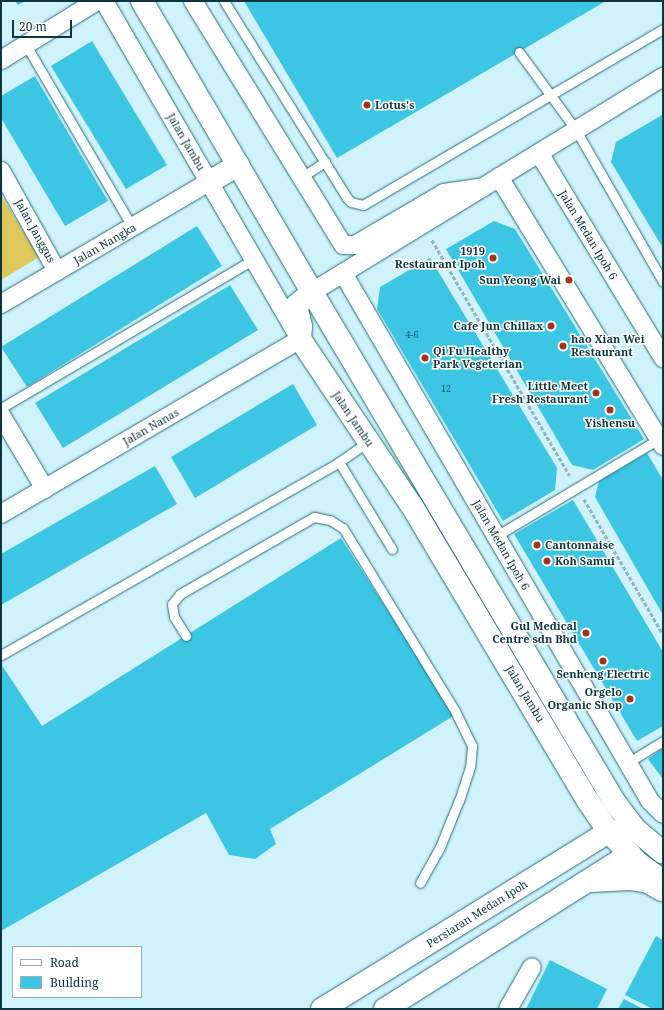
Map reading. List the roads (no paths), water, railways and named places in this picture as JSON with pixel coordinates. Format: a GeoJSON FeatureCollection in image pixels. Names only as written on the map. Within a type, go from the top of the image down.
{"type":"FeatureCollection","features":[{"type":"Feature","properties":{"kind":"street"},"geometry":{"type":"LineString","coordinates":[[1,60],[97,1]]}},
{"type":"Feature","properties":{"kind":"street","name":"Jalan Jambu"},"geometry":{"type":"LineString","coordinates":[[104,1],[300,339],[412,506],[588,801],[609,832],[648,872],[663,881]]}},
{"type":"Feature","properties":{"kind":"street","name":"Jalan Jambu"},"geometry":{"type":"LineString","coordinates":[[142,1],[312,292],[614,801],[636,830],[663,853]]}},
{"type":"Feature","properties":{"kind":"street"},"geometry":{"type":"LineString","coordinates":[[193,1],[338,241],[349,246],[444,193],[484,187]]}},
{"type":"Feature","properties":{"kind":"street"},"geometry":{"type":"LineString","coordinates":[[300,339],[301,326],[296,306],[312,292],[663,77]]}},
{"type":"Feature","properties":{"kind":"street","name":"Jalan Medan Ipoh 6"},"geometry":{"type":"LineString","coordinates":[[539,153],[663,358]]}},
{"type":"Feature","properties":{"kind":"street"},"geometry":{"type":"LineString","coordinates":[[209,182],[238,165]]}},
{"type":"Feature","properties":{"kind":"street","name":"Jalan Janggus"},"geometry":{"type":"LineString","coordinates":[[1,171],[58,271]]}},
{"type":"Feature","properties":{"kind":"street"},"geometry":{"type":"LineString","coordinates":[[499,177],[661,442]]}},
{"type":"Feature","properties":{"kind":"street","name":"Jalan Nangka"},"geometry":{"type":"LineString","coordinates":[[1,304],[133,228],[209,182]]}},
{"type":"Feature","properties":{"kind":"street","name":"Jalan Medan Ipoh 6"},"geometry":{"type":"LineString","coordinates":[[343,273],[627,763],[650,801],[663,814]]}},
{"type":"Feature","properties":{"kind":"street","name":"Jalan Nanas"},"geometry":{"type":"LineString","coordinates":[[1,514],[300,339]]}},
{"type":"Feature","properties":{"kind":"street"},"geometry":{"type":"LineString","coordinates":[[1,415],[45,489]]}},
{"type":"Feature","properties":{"kind":"street"},"geometry":{"type":"LineString","coordinates":[[385,1009],[590,881],[630,854],[636,830]]}},
{"type":"Feature","properties":{"kind":"street","name":"Persiaran Medan Ipoh"},"geometry":{"type":"LineString","coordinates":[[322,1009],[609,832],[636,830]]}},
{"type":"Feature","properties":{"kind":"street"},"geometry":{"type":"LineString","coordinates":[[590,881],[630,879],[648,882],[663,890]]}},
{"type":"Feature","properties":{"kind":"street"},"geometry":{"type":"LineString","coordinates":[[508,1009],[532,967]]}},
{"type":"Feature","properties":{"kind":"lane"},"geometry":{"type":"LineString","coordinates":[[224,1],[347,198],[351,202],[362,204],[550,93],[663,30]]}},
{"type":"Feature","properties":{"kind":"lane"},"geometry":{"type":"LineString","coordinates":[[26,45],[133,228]]}},
{"type":"Feature","properties":{"kind":"lane"},"geometry":{"type":"LineString","coordinates":[[519,52],[576,130],[663,282]]}},
{"type":"Feature","properties":{"kind":"lane"},"geometry":{"type":"LineString","coordinates":[[300,178],[325,162]]}},
{"type":"Feature","properties":{"kind":"lane"},"geometry":{"type":"LineString","coordinates":[[1,408],[254,259]]}},
{"type":"Feature","properties":{"kind":"lane"},"geometry":{"type":"LineString","coordinates":[[1,656],[340,462],[369,441]]}},
{"type":"Feature","properties":{"kind":"lane"},"geometry":{"type":"LineString","coordinates":[[496,536],[577,488],[661,442]]}},
{"type":"Feature","properties":{"kind":"lane"},"geometry":{"type":"LineString","coordinates":[[340,462],[392,549]]}},
{"type":"Feature","properties":{"kind":"lane"},"geometry":{"type":"LineString","coordinates":[[186,636],[174,617],[172,604],[180,594],[314,518],[330,520],[343,528],[460,720],[472,746],[470,767],[459,800],[440,847],[420,883]]}},
{"type":"Feature","properties":{"kind":"lane"},"geometry":{"type":"LineString","coordinates":[[627,763],[663,741]]}},
{"type":"Feature","properties":{"kind":"place","name":"Lotus's"},"geometry":{"type":"Point","coordinates":[367,105]}},
{"type":"Feature","properties":{"kind":"place","name":"1919 Restaurant Ipoh"},"geometry":{"type":"Point","coordinates":[493,258]}},
{"type":"Feature","properties":{"kind":"place","name":"Sun Yeong Wai"},"geometry":{"type":"Point","coordinates":[569,280]}},
{"type":"Feature","properties":{"kind":"place","name":"Cafe Jun Chillax"},"geometry":{"type":"Point","coordinates":[551,326]}},
{"type":"Feature","properties":{"kind":"place","name":"hao Xian Wei Restaurant"},"geometry":{"type":"Point","coordinates":[563,346]}},
{"type":"Feature","properties":{"kind":"place","name":"Qi Fu Healthy Park Vegeterian"},"geometry":{"type":"Point","coordinates":[425,358]}},
{"type":"Feature","properties":{"kind":"place","name":"Little Meet Fresh Restaurant"},"geometry":{"type":"Point","coordinates":[596,393]}},
{"type":"Feature","properties":{"kind":"place","name":"Yishensu"},"geometry":{"type":"Point","coordinates":[610,410]}},
{"type":"Feature","properties":{"kind":"place","name":"Cantonnaise"},"geometry":{"type":"Point","coordinates":[537,545]}},
{"type":"Feature","properties":{"kind":"place","name":"Koh Samui"},"geometry":{"type":"Point","coordinates":[547,561]}},
{"type":"Feature","properties":{"kind":"place","name":"Gul Medical Centre sdn Bhd"},"geometry":{"type":"Point","coordinates":[586,633]}},
{"type":"Feature","properties":{"kind":"place","name":"Senheng Electric"},"geometry":{"type":"Point","coordinates":[603,661]}},
{"type":"Feature","properties":{"kind":"place","name":"Orgelo Organic Shop"},"geometry":{"type":"Point","coordinates":[630,699]}}]}
